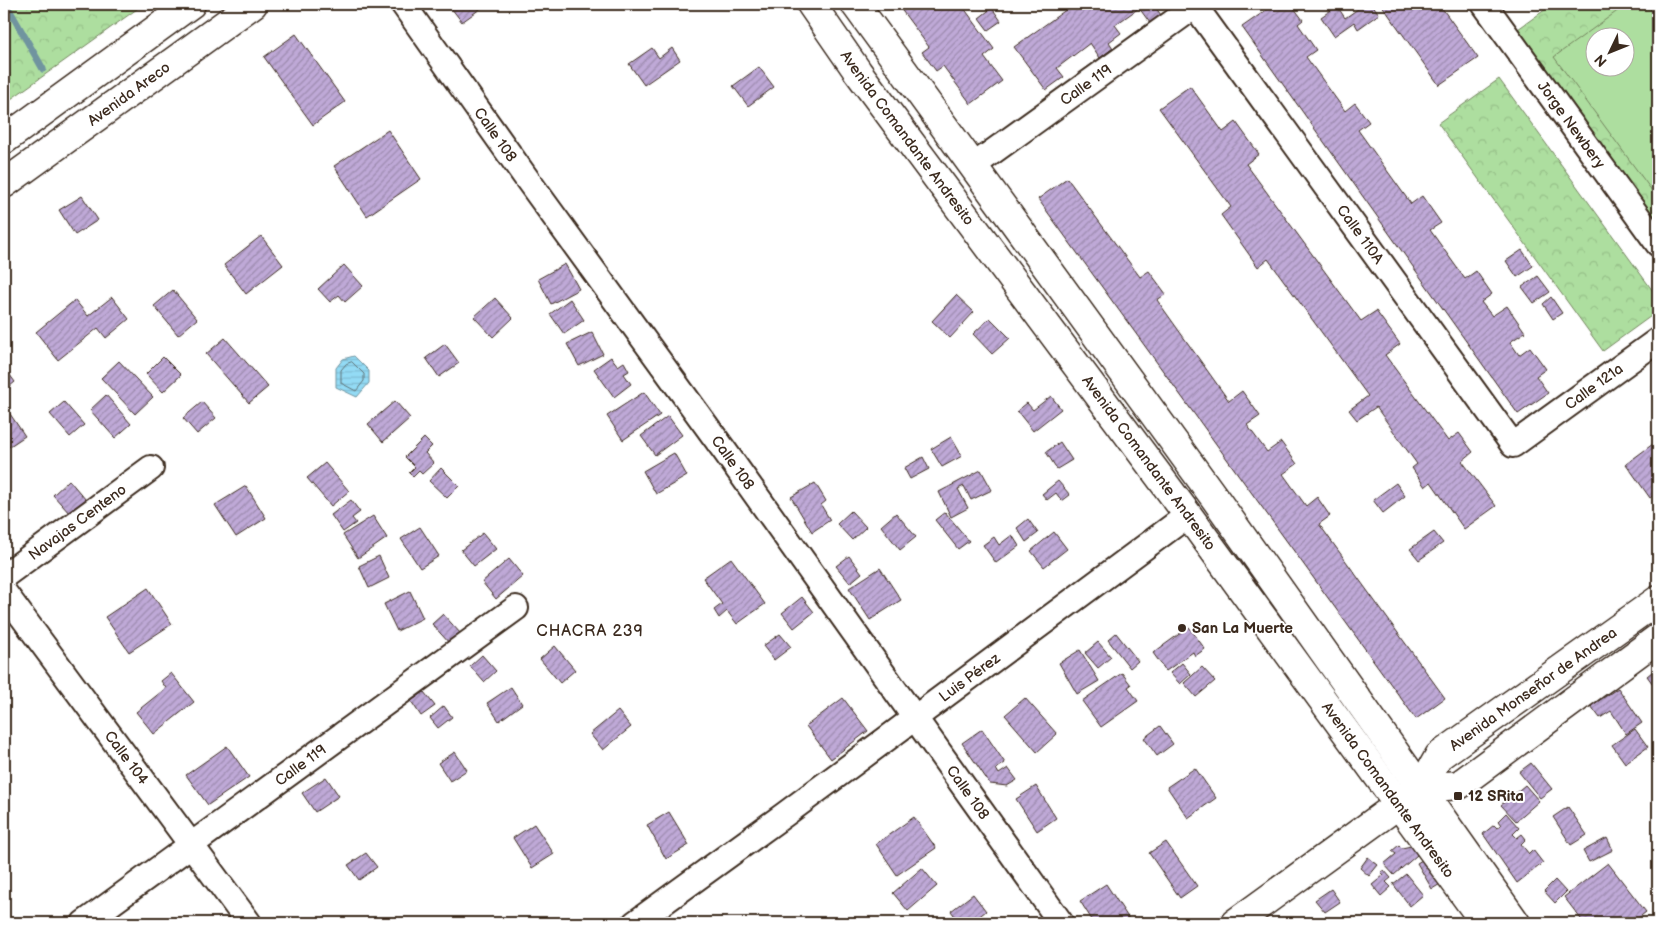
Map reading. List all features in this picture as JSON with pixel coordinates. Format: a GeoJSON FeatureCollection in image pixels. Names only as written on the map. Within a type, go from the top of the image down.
{"type":"FeatureCollection","features":[{"type":"Feature","properties":{"kind":"main road"},"geometry":{"type":"LineString","coordinates":[[4,140],[192,4]]}},
{"type":"Feature","properties":{"kind":"main road","name":"Avenida Areco"},"geometry":{"type":"LineString","coordinates":[[4,184],[252,4]]}},
{"type":"Feature","properties":{"kind":"main road","name":"Avenida Comandante Andresito"},"geometry":{"type":"LineString","coordinates":[[810,4],[908,141],[1188,515],[1485,923]]}},
{"type":"Feature","properties":{"kind":"main road","name":"Avenida Comandante Andresito"},"geometry":{"type":"LineString","coordinates":[[855,4],[1214,497],[1516,923]]}},
{"type":"Feature","properties":{"kind":"main road","name":"Avenida Monseñor de Andrea"},"geometry":{"type":"LineString","coordinates":[[1235,923],[1421,788],[1439,756],[1658,600]]}},
{"type":"Feature","properties":{"kind":"main road"},"geometry":{"type":"LineString","coordinates":[[1421,788],[1459,785],[1658,638]]}},
{"type":"Feature","properties":{"kind":"street","name":"Calle 108"},"geometry":{"type":"LineString","coordinates":[[403,4],[730,458],[1061,923]]}},
{"type":"Feature","properties":{"kind":"street","name":"Calle 119"},"geometry":{"type":"LineString","coordinates":[[973,166],[1196,5]]}},
{"type":"Feature","properties":{"kind":"street","name":"Calle 110A"},"geometry":{"type":"LineString","coordinates":[[1196,5],[1513,446],[1531,432]]}},
{"type":"Feature","properties":{"kind":"street","name":"Jorge Newbery"},"geometry":{"type":"LineString","coordinates":[[1494,7],[1658,244]]}},
{"type":"Feature","properties":{"kind":"street","name":"Calle 121a"},"geometry":{"type":"LineString","coordinates":[[1531,432],[1658,340]]}},
{"type":"Feature","properties":{"kind":"street","name":"Navajas Centeno"},"geometry":{"type":"LineString","coordinates":[[4,576],[150,468]]}},
{"type":"Feature","properties":{"kind":"street","name":"Luis Pérez"},"geometry":{"type":"LineString","coordinates":[[635,923],[1188,515]]}},
{"type":"Feature","properties":{"kind":"street","name":"Calle 104"},"geometry":{"type":"LineString","coordinates":[[4,592],[248,923]]}},
{"type":"Feature","properties":{"kind":"street","name":"Calle 119"},"geometry":{"type":"LineString","coordinates":[[84,923],[516,608]]}},
{"type":"Feature","properties":{"kind":"green space"},"geometry":{"type":"Polygon","coordinates":[[[4,4],[144,4],[4,104],[4,4]]]}},
{"type":"Feature","properties":{"kind":"green space"},"geometry":{"type":"Polygon","coordinates":[[[1553,4],[1658,4],[1658,223],[1518,29],[1553,4]]]}},
{"type":"Feature","properties":{"kind":"green space"},"geometry":{"type":"Polygon","coordinates":[[[1627,4],[1647,4],[1658,19],[1658,199],[1554,57],[1584,35],[1584,78],[1634,78],[1634,28],[1594,28],[1627,4]]]}},
{"type":"Feature","properties":{"kind":"green space"},"geometry":{"type":"Polygon","coordinates":[[[1499,79],[1658,298],[1658,311],[1603,351],[1438,123],[1499,79]]]}},
{"type":"Feature","properties":{"kind":"water"},"geometry":{"type":"Polygon","coordinates":[[[354,356],[369,371],[369,383],[357,397],[336,387],[336,368],[343,359],[354,356]]]}},
{"type":"Feature","properties":{"kind":"building"},"geometry":{"type":"Polygon","coordinates":[[[448,4],[487,4],[462,22],[448,4]]]}},
{"type":"Feature","properties":{"kind":"building"},"geometry":{"type":"Polygon","coordinates":[[[897,4],[961,4],[994,49],[984,57],[1002,81],[971,104],[943,66],[936,71],[922,52],[929,47],[897,4]]]}},
{"type":"Feature","properties":{"kind":"building"},"geometry":{"type":"Polygon","coordinates":[[[1074,4],[1153,4],[1161,15],[1150,23],[1139,8],[1115,25],[1121,33],[1109,42],[1113,48],[1100,58],[1090,43],[1057,68],[1064,77],[1046,90],[1014,47],[1074,4]]]}},
{"type":"Feature","properties":{"kind":"building"},"geometry":{"type":"Polygon","coordinates":[[[1275,4],[1291,4],[1303,20],[1298,24],[1316,50],[1306,57],[1345,111],[1355,103],[1369,122],[1358,130],[1411,204],[1422,196],[1441,223],[1430,230],[1465,279],[1476,271],[1492,294],[1481,302],[1492,316],[1507,306],[1525,332],[1510,342],[1519,355],[1530,347],[1546,369],[1536,376],[1548,393],[1518,414],[1242,27],[1275,4]]]}},
{"type":"Feature","properties":{"kind":"building"},"geometry":{"type":"Polygon","coordinates":[[[1365,4],[1372,4],[1379,14],[1358,29],[1354,22],[1334,36],[1321,17],[1337,6],[1345,18],[1365,4]]]}},
{"type":"Feature","properties":{"kind":"building"},"geometry":{"type":"Polygon","coordinates":[[[1381,4],[1439,4],[1478,58],[1439,85],[1381,4]]]}},
{"type":"Feature","properties":{"kind":"building"},"geometry":{"type":"Polygon","coordinates":[[[992,8],[1001,21],[988,30],[979,18],[992,8]]]}},
{"type":"Feature","properties":{"kind":"building"},"geometry":{"type":"Polygon","coordinates":[[[296,34],[345,102],[313,125],[264,57],[296,34]]]}},
{"type":"Feature","properties":{"kind":"building"},"geometry":{"type":"Polygon","coordinates":[[[652,48],[659,58],[672,48],[680,60],[644,85],[629,64],[652,48]]]}},
{"type":"Feature","properties":{"kind":"building"},"geometry":{"type":"Polygon","coordinates":[[[759,67],[774,87],[748,106],[733,86],[759,67]]]}},
{"type":"Feature","properties":{"kind":"building"},"geometry":{"type":"Polygon","coordinates":[[[1190,86],[1223,132],[1236,122],[1259,154],[1246,164],[1361,321],[1376,311],[1400,344],[1385,355],[1448,441],[1459,433],[1473,452],[1462,461],[1496,506],[1464,529],[1431,482],[1425,487],[1412,468],[1417,464],[1376,407],[1357,420],[1349,410],[1368,396],[1268,259],[1258,267],[1221,215],[1231,207],[1159,108],[1190,86]]]}},
{"type":"Feature","properties":{"kind":"building"},"geometry":{"type":"Polygon","coordinates":[[[388,130],[421,179],[367,216],[334,166],[388,130]]]}},
{"type":"Feature","properties":{"kind":"building"},"geometry":{"type":"Polygon","coordinates":[[[1067,178],[1140,277],[1149,271],[1166,294],[1157,300],[1229,401],[1242,391],[1260,416],[1247,425],[1267,452],[1281,442],[1297,464],[1283,474],[1306,506],[1317,497],[1330,516],[1319,524],[1445,698],[1416,719],[1038,199],[1067,178]]]}},
{"type":"Feature","properties":{"kind":"building"},"geometry":{"type":"Polygon","coordinates":[[[82,196],[98,220],[75,235],[59,210],[82,196]]]}},
{"type":"Feature","properties":{"kind":"building"},"geometry":{"type":"Polygon","coordinates":[[[261,236],[283,265],[246,294],[224,265],[261,236]]]}},
{"type":"Feature","properties":{"kind":"building"},"geometry":{"type":"Polygon","coordinates":[[[1522,250],[1533,266],[1517,277],[1506,261],[1522,250]]]}},
{"type":"Feature","properties":{"kind":"building"},"geometry":{"type":"Polygon","coordinates":[[[565,264],[579,289],[551,304],[538,279],[565,264]]]}},
{"type":"Feature","properties":{"kind":"building"},"geometry":{"type":"Polygon","coordinates":[[[344,265],[363,286],[345,302],[339,295],[330,302],[318,289],[344,265]]]}},
{"type":"Feature","properties":{"kind":"building"},"geometry":{"type":"Polygon","coordinates":[[[1538,276],[1550,292],[1534,303],[1522,287],[1538,276]]]}},
{"type":"Feature","properties":{"kind":"building"},"geometry":{"type":"Polygon","coordinates":[[[173,290],[197,319],[178,335],[154,306],[173,290]]]}},
{"type":"Feature","properties":{"kind":"building"},"geometry":{"type":"Polygon","coordinates":[[[956,295],[974,312],[950,338],[932,321],[956,295]]]}},
{"type":"Feature","properties":{"kind":"building"},"geometry":{"type":"Polygon","coordinates":[[[112,297],[129,319],[106,338],[98,328],[58,360],[36,332],[75,300],[88,316],[112,297]]]}},
{"type":"Feature","properties":{"kind":"building"},"geometry":{"type":"Polygon","coordinates":[[[1551,297],[1562,313],[1553,319],[1543,304],[1551,297]]]}},
{"type":"Feature","properties":{"kind":"building"},"geometry":{"type":"Polygon","coordinates":[[[495,298],[513,318],[493,337],[474,317],[495,298]]]}},
{"type":"Feature","properties":{"kind":"building"},"geometry":{"type":"Polygon","coordinates":[[[570,299],[584,320],[564,334],[550,314],[570,299]]]}},
{"type":"Feature","properties":{"kind":"building"},"geometry":{"type":"Polygon","coordinates":[[[990,318],[1010,338],[992,354],[973,334],[990,318]]]}},
{"type":"Feature","properties":{"kind":"building"},"geometry":{"type":"Polygon","coordinates":[[[592,332],[603,354],[579,366],[567,344],[592,332]]]}},
{"type":"Feature","properties":{"kind":"building"},"geometry":{"type":"Polygon","coordinates":[[[225,338],[268,387],[249,403],[206,354],[225,338]]]}},
{"type":"Feature","properties":{"kind":"building"},"geometry":{"type":"Polygon","coordinates":[[[445,344],[459,363],[439,377],[426,358],[445,344]]]}},
{"type":"Feature","properties":{"kind":"building"},"geometry":{"type":"Polygon","coordinates":[[[163,357],[181,375],[163,392],[146,374],[163,357]]]}},
{"type":"Feature","properties":{"kind":"building"},"geometry":{"type":"Polygon","coordinates":[[[611,357],[618,366],[624,362],[629,371],[624,374],[631,384],[614,397],[594,369],[611,357]]]}},
{"type":"Feature","properties":{"kind":"building"},"geometry":{"type":"Polygon","coordinates":[[[119,361],[153,397],[135,414],[101,378],[119,361]]]}},
{"type":"Feature","properties":{"kind":"building"},"geometry":{"type":"Polygon","coordinates":[[[4,367],[15,382],[4,391],[4,367]]]}},
{"type":"Feature","properties":{"kind":"building"},"geometry":{"type":"Polygon","coordinates":[[[644,392],[660,415],[623,440],[607,416],[644,392]]]}},
{"type":"Feature","properties":{"kind":"building"},"geometry":{"type":"Polygon","coordinates":[[[106,395],[131,424],[115,438],[90,410],[106,395]]]}},
{"type":"Feature","properties":{"kind":"building"},"geometry":{"type":"Polygon","coordinates":[[[1051,396],[1061,409],[1033,431],[1017,411],[1027,403],[1033,410],[1051,396]]]}},
{"type":"Feature","properties":{"kind":"building"},"geometry":{"type":"Polygon","coordinates":[[[395,401],[410,418],[383,442],[368,424],[395,401]]]}},
{"type":"Feature","properties":{"kind":"building"},"geometry":{"type":"Polygon","coordinates":[[[64,402],[84,425],[70,437],[50,414],[64,402]]]}},
{"type":"Feature","properties":{"kind":"building"},"geometry":{"type":"Polygon","coordinates":[[[202,402],[216,418],[197,434],[183,418],[202,402]]]}},
{"type":"Feature","properties":{"kind":"building"},"geometry":{"type":"Polygon","coordinates":[[[8,411],[25,436],[4,450],[4,414],[8,411]]]}},
{"type":"Feature","properties":{"kind":"building"},"geometry":{"type":"Polygon","coordinates":[[[668,416],[682,435],[655,455],[641,436],[668,416]]]}},
{"type":"Feature","properties":{"kind":"building"},"geometry":{"type":"Polygon","coordinates":[[[951,437],[962,456],[942,467],[931,449],[951,437]]]}},
{"type":"Feature","properties":{"kind":"building"},"geometry":{"type":"Polygon","coordinates":[[[424,438],[432,446],[425,453],[434,463],[422,474],[419,471],[413,477],[409,473],[415,467],[405,457],[424,438]]]}},
{"type":"Feature","properties":{"kind":"building"},"geometry":{"type":"Polygon","coordinates":[[[1657,441],[1658,492],[1650,498],[1626,464],[1657,441]]]}},
{"type":"Feature","properties":{"kind":"building"},"geometry":{"type":"Polygon","coordinates":[[[1060,442],[1072,460],[1057,469],[1046,452],[1060,442]]]}},
{"type":"Feature","properties":{"kind":"building"},"geometry":{"type":"Polygon","coordinates":[[[674,453],[687,476],[656,494],[643,471],[674,453]]]}},
{"type":"Feature","properties":{"kind":"building"},"geometry":{"type":"Polygon","coordinates":[[[923,457],[929,469],[910,479],[904,468],[923,457]]]}},
{"type":"Feature","properties":{"kind":"building"},"geometry":{"type":"Polygon","coordinates":[[[325,463],[349,491],[331,506],[307,478],[325,463]]]}},
{"type":"Feature","properties":{"kind":"building"},"geometry":{"type":"Polygon","coordinates":[[[441,468],[459,486],[447,498],[429,481],[441,468]]]}},
{"type":"Feature","properties":{"kind":"building"},"geometry":{"type":"Polygon","coordinates":[[[981,470],[992,490],[971,500],[964,486],[958,489],[968,508],[951,517],[939,492],[981,470]]]}},
{"type":"Feature","properties":{"kind":"building"},"geometry":{"type":"Polygon","coordinates":[[[69,480],[86,500],[70,514],[53,495],[69,480]]]}},
{"type":"Feature","properties":{"kind":"building"},"geometry":{"type":"Polygon","coordinates":[[[1058,481],[1070,495],[1062,501],[1056,493],[1047,500],[1042,494],[1058,481]]]}},
{"type":"Feature","properties":{"kind":"building"},"geometry":{"type":"Polygon","coordinates":[[[815,483],[826,501],[821,505],[830,520],[812,532],[791,497],[815,483]]]}},
{"type":"Feature","properties":{"kind":"building"},"geometry":{"type":"Polygon","coordinates":[[[1396,483],[1405,496],[1383,513],[1373,500],[1396,483]]]}},
{"type":"Feature","properties":{"kind":"building"},"geometry":{"type":"Polygon","coordinates":[[[246,486],[266,518],[236,537],[215,505],[246,486]]]}},
{"type":"Feature","properties":{"kind":"building"},"geometry":{"type":"Polygon","coordinates":[[[351,500],[360,512],[352,518],[356,523],[343,532],[331,515],[351,500]]]}},
{"type":"Feature","properties":{"kind":"building"},"geometry":{"type":"Polygon","coordinates":[[[851,511],[866,527],[852,540],[837,524],[851,511]]]}},
{"type":"Feature","properties":{"kind":"building"},"geometry":{"type":"Polygon","coordinates":[[[945,512],[969,541],[958,549],[935,520],[945,512]]]}},
{"type":"Feature","properties":{"kind":"building"},"geometry":{"type":"Polygon","coordinates":[[[896,513],[916,537],[900,550],[881,526],[896,513]]]}},
{"type":"Feature","properties":{"kind":"building"},"geometry":{"type":"Polygon","coordinates":[[[373,516],[387,538],[358,558],[343,535],[373,516]]]}},
{"type":"Feature","properties":{"kind":"building"},"geometry":{"type":"Polygon","coordinates":[[[1028,519],[1038,533],[1026,542],[1017,528],[1028,519]]]}},
{"type":"Feature","properties":{"kind":"building"},"geometry":{"type":"Polygon","coordinates":[[[420,527],[439,556],[420,568],[401,539],[420,527]]]}},
{"type":"Feature","properties":{"kind":"building"},"geometry":{"type":"Polygon","coordinates":[[[1054,532],[1067,549],[1044,567],[1031,551],[1054,532]]]}},
{"type":"Feature","properties":{"kind":"building"},"geometry":{"type":"Polygon","coordinates":[[[1434,532],[1443,543],[1419,560],[1410,549],[1434,532]]]}},
{"type":"Feature","properties":{"kind":"building"},"geometry":{"type":"Polygon","coordinates":[[[483,533],[496,549],[474,566],[461,550],[483,533]]]}},
{"type":"Feature","properties":{"kind":"building"},"geometry":{"type":"Polygon","coordinates":[[[1012,535],[1019,546],[996,563],[983,545],[994,537],[999,545],[1012,535]]]}},
{"type":"Feature","properties":{"kind":"building"},"geometry":{"type":"Polygon","coordinates":[[[379,556],[389,578],[369,588],[359,566],[379,556]]]}},
{"type":"Feature","properties":{"kind":"building"},"geometry":{"type":"Polygon","coordinates":[[[849,556],[862,573],[850,583],[836,566],[849,556]]]}},
{"type":"Feature","properties":{"kind":"building"},"geometry":{"type":"Polygon","coordinates":[[[731,558],[765,604],[737,624],[727,611],[719,618],[714,610],[722,604],[703,578],[731,558]]]}},
{"type":"Feature","properties":{"kind":"building"},"geometry":{"type":"Polygon","coordinates":[[[509,559],[523,576],[496,599],[482,582],[509,559]]]}},
{"type":"Feature","properties":{"kind":"building"},"geometry":{"type":"Polygon","coordinates":[[[880,568],[901,600],[870,620],[849,588],[880,568]]]}},
{"type":"Feature","properties":{"kind":"building"},"geometry":{"type":"Polygon","coordinates":[[[148,588],[172,624],[129,652],[105,617],[148,588]]]}},
{"type":"Feature","properties":{"kind":"building"},"geometry":{"type":"Polygon","coordinates":[[[410,591],[423,618],[397,631],[384,604],[410,591]]]}},
{"type":"Feature","properties":{"kind":"building"},"geometry":{"type":"Polygon","coordinates":[[[802,597],[814,612],[794,628],[782,613],[802,597]]]}},
{"type":"Feature","properties":{"kind":"building"},"geometry":{"type":"Polygon","coordinates":[[[443,614],[461,634],[450,644],[432,624],[443,614]]]}},
{"type":"Feature","properties":{"kind":"building"},"geometry":{"type":"Polygon","coordinates":[[[1189,627],[1205,649],[1195,656],[1193,652],[1166,671],[1153,653],[1189,627]]]}},
{"type":"Feature","properties":{"kind":"building"},"geometry":{"type":"Polygon","coordinates":[[[1116,633],[1138,661],[1130,668],[1108,640],[1116,633]]]}},
{"type":"Feature","properties":{"kind":"building"},"geometry":{"type":"Polygon","coordinates":[[[780,634],[791,647],[774,660],[763,646],[780,634]]]}},
{"type":"Feature","properties":{"kind":"building"},"geometry":{"type":"Polygon","coordinates":[[[1098,642],[1111,657],[1098,668],[1085,653],[1098,642]]]}},
{"type":"Feature","properties":{"kind":"building"},"geometry":{"type":"Polygon","coordinates":[[[555,646],[575,670],[560,683],[540,659],[555,646]]]}},
{"type":"Feature","properties":{"kind":"building"},"geometry":{"type":"Polygon","coordinates":[[[1080,650],[1099,681],[1077,694],[1059,663],[1080,650]]]}},
{"type":"Feature","properties":{"kind":"building"},"geometry":{"type":"Polygon","coordinates":[[[482,655],[496,671],[484,682],[470,666],[482,655]]]}},
{"type":"Feature","properties":{"kind":"building"},"geometry":{"type":"Polygon","coordinates":[[[1182,663],[1191,674],[1180,684],[1170,673],[1182,663]]]}},
{"type":"Feature","properties":{"kind":"building"},"geometry":{"type":"Polygon","coordinates":[[[1202,667],[1215,681],[1196,697],[1184,683],[1202,667]]]}},
{"type":"Feature","properties":{"kind":"building"},"geometry":{"type":"Polygon","coordinates":[[[1658,667],[1658,691],[1647,676],[1658,667]]]}},
{"type":"Feature","properties":{"kind":"building"},"geometry":{"type":"Polygon","coordinates":[[[171,673],[194,702],[154,734],[136,712],[166,688],[161,681],[171,673]]]}},
{"type":"Feature","properties":{"kind":"building"},"geometry":{"type":"Polygon","coordinates":[[[1122,673],[1131,685],[1128,687],[1138,701],[1101,727],[1082,701],[1122,673]]]}},
{"type":"Feature","properties":{"kind":"building"},"geometry":{"type":"Polygon","coordinates":[[[511,687],[522,704],[499,721],[487,703],[511,687]]]}},
{"type":"Feature","properties":{"kind":"building"},"geometry":{"type":"Polygon","coordinates":[[[1618,688],[1642,723],[1626,734],[1611,711],[1600,718],[1591,706],[1618,688]]]}},
{"type":"Feature","properties":{"kind":"building"},"geometry":{"type":"Polygon","coordinates":[[[424,692],[435,706],[421,716],[411,701],[424,692]]]}},
{"type":"Feature","properties":{"kind":"building"},"geometry":{"type":"Polygon","coordinates":[[[843,698],[868,731],[831,759],[806,726],[843,698]]]}},
{"type":"Feature","properties":{"kind":"building"},"geometry":{"type":"Polygon","coordinates":[[[1025,698],[1057,734],[1037,752],[1005,715],[1025,698]]]}},
{"type":"Feature","properties":{"kind":"building"},"geometry":{"type":"Polygon","coordinates":[[[444,706],[452,717],[438,728],[430,718],[444,706]]]}},
{"type":"Feature","properties":{"kind":"building"},"geometry":{"type":"Polygon","coordinates":[[[618,711],[631,727],[603,750],[590,734],[618,711]]]}},
{"type":"Feature","properties":{"kind":"building"},"geometry":{"type":"Polygon","coordinates":[[[1160,726],[1173,744],[1157,756],[1144,738],[1160,726]]]}},
{"type":"Feature","properties":{"kind":"building"},"geometry":{"type":"Polygon","coordinates":[[[982,729],[1005,763],[996,769],[999,774],[1008,768],[1017,780],[1007,786],[990,784],[962,743],[982,729]]]}},
{"type":"Feature","properties":{"kind":"building"},"geometry":{"type":"Polygon","coordinates":[[[1635,729],[1648,747],[1625,763],[1612,745],[1635,729]]]}},
{"type":"Feature","properties":{"kind":"building"},"geometry":{"type":"Polygon","coordinates":[[[227,746],[249,777],[208,805],[186,775],[227,746]]]}},
{"type":"Feature","properties":{"kind":"building"},"geometry":{"type":"Polygon","coordinates":[[[455,752],[467,770],[450,781],[438,763],[455,752]]]}},
{"type":"Feature","properties":{"kind":"building"},"geometry":{"type":"Polygon","coordinates":[[[1531,763],[1552,789],[1540,798],[1519,772],[1531,763]]]}},
{"type":"Feature","properties":{"kind":"building"},"geometry":{"type":"Polygon","coordinates":[[[1195,768],[1216,798],[1188,818],[1167,787],[1195,768]]]}},
{"type":"Feature","properties":{"kind":"building"},"geometry":{"type":"Polygon","coordinates":[[[326,777],[339,796],[315,812],[302,793],[326,777]]]}},
{"type":"Feature","properties":{"kind":"building"},"geometry":{"type":"Polygon","coordinates":[[[1525,785],[1539,801],[1516,821],[1501,805],[1525,785]]]}},
{"type":"Feature","properties":{"kind":"building"},"geometry":{"type":"Polygon","coordinates":[[[1036,786],[1056,818],[1037,831],[1016,799],[1036,786]]]}},
{"type":"Feature","properties":{"kind":"building"},"geometry":{"type":"Polygon","coordinates":[[[1568,807],[1587,835],[1571,845],[1553,817],[1568,807]]]}},
{"type":"Feature","properties":{"kind":"building"},"geometry":{"type":"Polygon","coordinates":[[[669,812],[689,845],[666,859],[647,825],[669,812]]]}},
{"type":"Feature","properties":{"kind":"building"},"geometry":{"type":"Polygon","coordinates":[[[1506,813],[1519,828],[1513,834],[1517,838],[1522,834],[1526,839],[1521,844],[1529,854],[1533,850],[1543,863],[1517,883],[1483,834],[1494,825],[1497,828],[1501,825],[1498,821],[1506,813]]]}},
{"type":"Feature","properties":{"kind":"building"},"geometry":{"type":"Polygon","coordinates":[[[914,817],[936,848],[897,875],[876,844],[914,817]]]}},
{"type":"Feature","properties":{"kind":"building"},"geometry":{"type":"Polygon","coordinates":[[[534,824],[554,854],[532,868],[513,838],[534,824]]]}},
{"type":"Feature","properties":{"kind":"building"},"geometry":{"type":"Polygon","coordinates":[[[1607,838],[1613,850],[1589,862],[1583,851],[1607,838]]]}},
{"type":"Feature","properties":{"kind":"building"},"geometry":{"type":"Polygon","coordinates":[[[1166,842],[1197,886],[1180,898],[1149,853],[1166,842]]]}},
{"type":"Feature","properties":{"kind":"building"},"geometry":{"type":"Polygon","coordinates":[[[1414,842],[1424,849],[1394,875],[1384,864],[1396,854],[1392,851],[1399,845],[1402,848],[1411,846],[1414,842]]]}},
{"type":"Feature","properties":{"kind":"building"},"geometry":{"type":"Polygon","coordinates":[[[366,853],[377,867],[359,880],[348,865],[366,853]]]}},
{"type":"Feature","properties":{"kind":"building"},"geometry":{"type":"Polygon","coordinates":[[[1432,854],[1447,880],[1432,889],[1417,863],[1432,854]]]}},
{"type":"Feature","properties":{"kind":"building"},"geometry":{"type":"Polygon","coordinates":[[[1368,857],[1378,865],[1369,876],[1360,868],[1368,857]]]}},
{"type":"Feature","properties":{"kind":"building"},"geometry":{"type":"Polygon","coordinates":[[[1608,863],[1646,912],[1632,923],[1584,923],[1564,897],[1608,863]]]}},
{"type":"Feature","properties":{"kind":"building"},"geometry":{"type":"Polygon","coordinates":[[[922,868],[937,886],[908,911],[893,893],[922,868]]]}},
{"type":"Feature","properties":{"kind":"building"},"geometry":{"type":"Polygon","coordinates":[[[1384,870],[1391,878],[1386,882],[1391,887],[1381,896],[1372,885],[1384,875],[1381,872],[1384,870]]]}},
{"type":"Feature","properties":{"kind":"building"},"geometry":{"type":"Polygon","coordinates":[[[1406,874],[1423,895],[1410,906],[1393,884],[1406,874]]]}},
{"type":"Feature","properties":{"kind":"building"},"geometry":{"type":"Polygon","coordinates":[[[1555,880],[1566,892],[1555,903],[1544,891],[1555,880]]]}},
{"type":"Feature","properties":{"kind":"building"},"geometry":{"type":"Polygon","coordinates":[[[1106,884],[1131,922],[1094,923],[1080,901],[1106,884]]]}},
{"type":"Feature","properties":{"kind":"building"},"geometry":{"type":"Polygon","coordinates":[[[1331,889],[1340,902],[1325,912],[1315,900],[1331,889]]]}},
{"type":"Feature","properties":{"kind":"building"},"geometry":{"type":"Polygon","coordinates":[[[973,894],[986,911],[971,923],[960,923],[951,911],[973,894]]]}},
{"type":"Feature","properties":{"kind":"waterway"},"geometry":{"type":"LineString","coordinates":[[6,4],[43,69]]}},
{"type":"Feature","properties":{"kind":"place","name":"San La Muerte"},"geometry":{"type":"Point","coordinates":[1182,628]}},
{"type":"Feature","properties":{"kind":"place","name":"12 SRita"},"geometry":{"type":"Point","coordinates":[1458,796]}},
{"type":"Feature","properties":{"kind":"district","name":"CHACRA 239"},"geometry":{"type":"Point","coordinates":[590,630]}}]}
